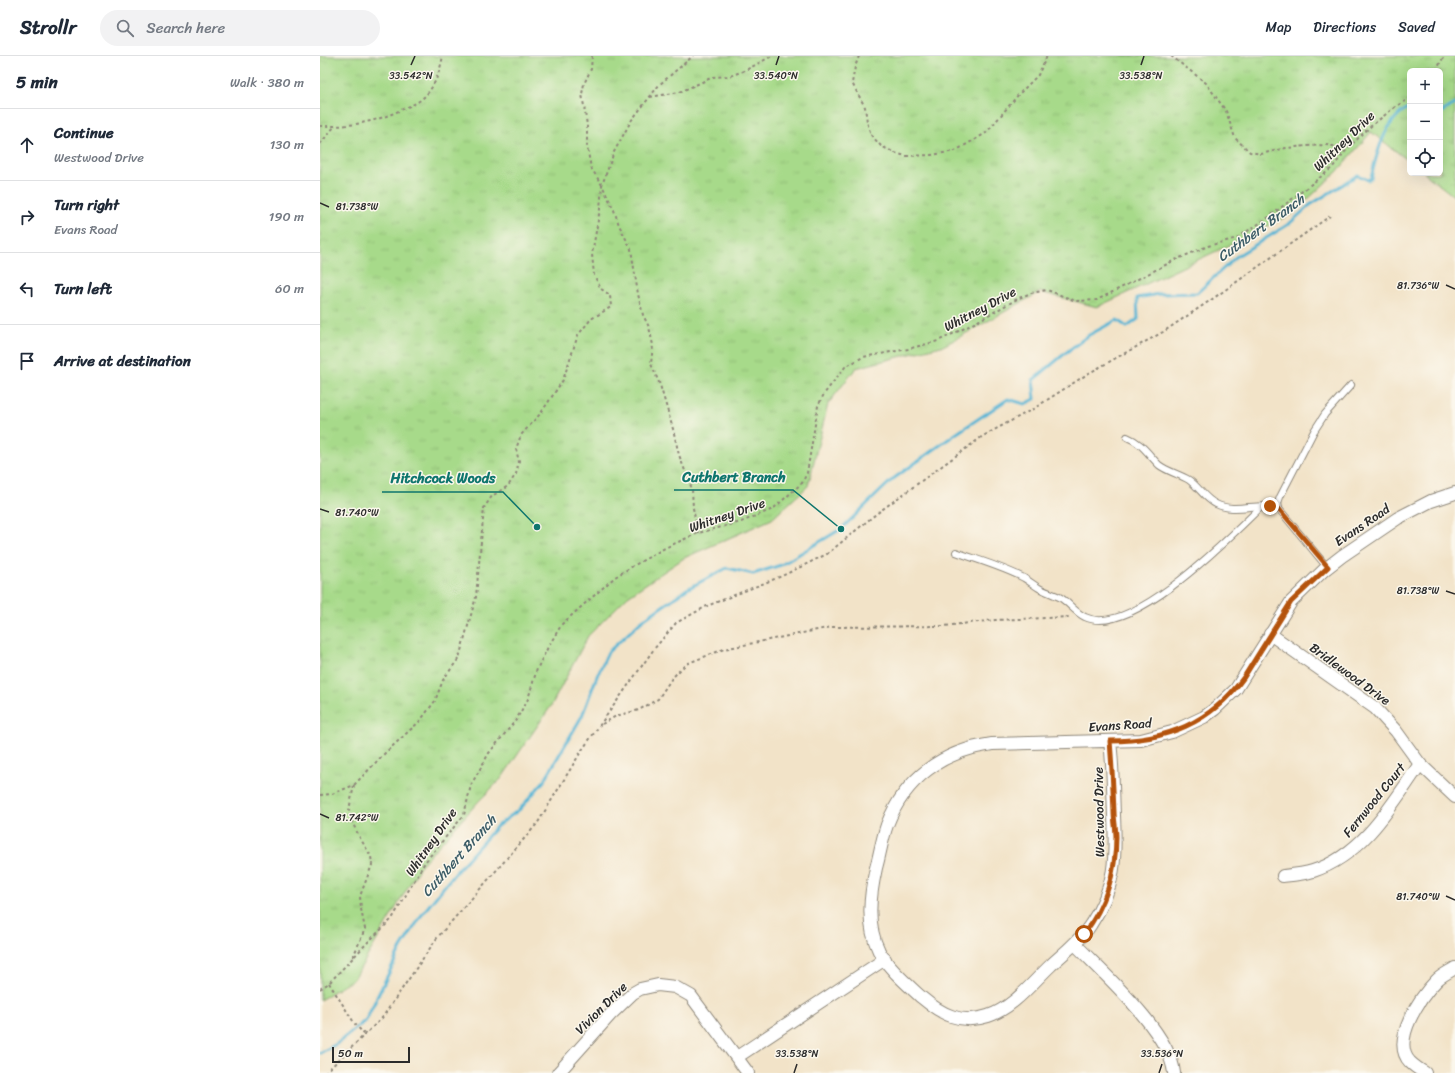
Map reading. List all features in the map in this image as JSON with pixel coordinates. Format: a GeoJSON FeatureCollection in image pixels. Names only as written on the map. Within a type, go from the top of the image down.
{"type":"FeatureCollection","features":[{"type":"Feature","properties":{"kind":"street","name":"Evans Road"},"geometry":{"type":"LineString","coordinates":[[886,959],[879,951],[872,932],[870,906],[873,881],[883,837],[901,799],[921,775],[931,766],[954,754],[979,746],[999,744],[1141,740],[1156,737],[1186,726],[1204,717],[1215,709],[1236,689],[1291,602],[1328,567],[1398,518],[1431,501],[1455,493]]}},
{"type":"Feature","properties":{"kind":"street","name":"Bridlewood Drive"},"geometry":{"type":"LineString","coordinates":[[1270,634],[1375,708],[1396,731],[1420,764],[1455,797]]}},
{"type":"Feature","properties":{"kind":"street","name":"Westwood Drive"},"geometry":{"type":"LineString","coordinates":[[886,959],[896,973],[912,989],[939,1011],[958,1018],[978,1019],[997,1013],[1021,996],[1084,934],[1095,918],[1104,900],[1112,874],[1116,835],[1110,741]]}},
{"type":"Feature","properties":{"kind":"street","name":"Fernwood Court"},"geometry":{"type":"LineString","coordinates":[[1283,876],[1313,871],[1331,863],[1354,848],[1367,836],[1420,764]]}},
{"type":"Feature","properties":{"kind":"street"},"geometry":{"type":"LineString","coordinates":[[1074,944],[1149,1022],[1166,1050],[1174,1068],[1174,1073]]}},
{"type":"Feature","properties":{"kind":"street"},"geometry":{"type":"LineString","coordinates":[[737,1057],[886,959]]}},
{"type":"Feature","properties":{"kind":"street"},"geometry":{"type":"LineString","coordinates":[[1425,1073],[1409,1062],[1406,1057],[1403,1041],[1404,1034],[1417,1006],[1428,990],[1438,979],[1455,968]]}},
{"type":"Feature","properties":{"kind":"street","name":"Vivion Drive"},"geometry":{"type":"LineString","coordinates":[[558,1073],[610,1015],[633,993],[640,989],[658,985],[675,987],[691,996],[748,1073]]}},
{"type":"Feature","properties":{"kind":"lane"},"geometry":{"type":"LineString","coordinates":[[1328,567],[1279,509],[1278,503],[1314,431],[1325,414],[1351,385]]}},
{"type":"Feature","properties":{"kind":"lane"},"geometry":{"type":"LineString","coordinates":[[1127,437],[1137,441],[1160,466],[1192,483],[1215,504],[1230,508],[1270,506],[1279,509]]}},
{"type":"Feature","properties":{"kind":"lane"},"geometry":{"type":"LineString","coordinates":[[956,552],[1024,578],[1039,588],[1062,599],[1084,617],[1094,619],[1114,618],[1135,610],[1188,575],[1261,507]]}},
{"type":"Feature","properties":{"kind":"path"},"geometry":{"type":"LineString","coordinates":[[320,126],[372,122],[417,103],[427,95],[435,83],[444,56]]}},
{"type":"Feature","properties":{"kind":"path"},"geometry":{"type":"LineString","coordinates":[[592,56],[591,69],[584,84],[582,94],[587,125],[587,147],[591,168],[602,185],[614,210],[619,225],[632,249],[638,294],[643,315],[649,327],[653,345],[651,364],[660,385],[679,455],[692,489],[693,508],[698,533]]}},
{"type":"Feature","properties":{"kind":"path"},"geometry":{"type":"LineString","coordinates":[[320,795],[332,794],[354,785],[385,753],[420,721],[435,701],[443,680],[459,658],[476,597],[484,508],[492,496],[508,486],[516,474],[519,462],[516,449],[521,435],[541,413],[563,380],[578,335],[591,319],[611,307],[610,296],[601,289],[594,275],[592,254],[600,209],[602,185],[614,152],[631,121],[659,85],[693,56]]}},
{"type":"Feature","properties":{"kind":"path"},"geometry":{"type":"LineString","coordinates":[[650,97],[680,92],[713,77],[730,76],[746,70],[772,56]]}},
{"type":"Feature","properties":{"kind":"path"},"geometry":{"type":"LineString","coordinates":[[859,56],[852,83],[865,107],[866,122],[870,135],[881,146],[895,153],[906,156],[931,155],[955,151],[986,133],[1019,94],[1038,75],[1046,56]]}},
{"type":"Feature","properties":{"kind":"path"},"geometry":{"type":"LineString","coordinates":[[1172,56],[1206,83],[1226,111],[1235,138],[1250,152],[1261,154],[1286,148],[1307,146],[1348,148]]}},
{"type":"Feature","properties":{"kind":"path"},"geometry":{"type":"LineString","coordinates":[[1438,68],[1444,56]]}},
{"type":"Feature","properties":{"kind":"path","name":"Whitney Drive"},"geometry":{"type":"LineString","coordinates":[[320,989],[329,982],[392,919],[425,862],[464,814],[471,785],[489,753],[516,720],[528,699],[540,663],[562,624],[621,574],[665,548],[698,533],[742,522],[772,509],[802,483],[807,473],[818,406],[824,394],[845,367],[864,357],[938,341],[1031,293],[1047,290],[1076,301],[1097,300],[1175,260],[1208,246],[1237,238],[1269,217],[1332,168],[1348,148],[1377,121],[1395,106],[1407,100]]}},
{"type":"Feature","properties":{"kind":"path"},"geometry":{"type":"LineString","coordinates":[[320,144],[335,126]]}},
{"type":"Feature","properties":{"kind":"path"},"geometry":{"type":"LineString","coordinates":[[324,1073],[382,1018],[437,938],[538,824],[582,750],[654,649],[676,623],[707,606],[782,576],[827,554],[876,514],[983,436],[1033,409],[1089,373],[1163,332],[1230,287],[1330,216]]}},
{"type":"Feature","properties":{"kind":"path"},"geometry":{"type":"LineString","coordinates":[[601,724],[616,716],[639,710],[658,699],[672,678],[686,664],[724,649],[832,627],[944,626],[1058,616],[1084,617]]}},
{"type":"Feature","properties":{"kind":"path"},"geometry":{"type":"LineString","coordinates":[[351,960],[365,929],[360,896],[372,865],[371,856],[351,820],[349,810],[354,785]]}},
{"type":"Feature","properties":{"kind":"path"},"geometry":{"type":"LineString","coordinates":[[329,982],[355,1024],[364,1034]]}},
{"type":"Feature","properties":{"kind":"green space"},"geometry":{"type":"Polygon","coordinates":[[[320,56],[1455,56],[1455,197],[1428,176],[1443,176],[1443,68],[1407,68],[1407,160],[1371,132],[1338,171],[1293,213],[1238,241],[1097,307],[1040,292],[945,345],[856,368],[828,404],[808,486],[772,519],[684,558],[628,596],[588,636],[551,706],[501,779],[421,865],[354,979],[320,1000],[320,56]]]}},
{"type":"Feature","properties":{"kind":"waterway","name":"Cuthbert Branch"},"geometry":{"type":"LineString","coordinates":[[1443,111],[1455,104]]}},
{"type":"Feature","properties":{"kind":"waterway","name":"Cuthbert Branch"},"geometry":{"type":"LineString","coordinates":[[320,1053],[338,1043],[366,1020],[401,948],[423,913],[455,873],[497,826],[520,809],[544,781],[582,716],[608,652],[643,620],[687,589],[727,568],[753,574],[781,565],[841,529],[893,479],[957,433],[1008,399],[1025,404],[1035,399],[1033,380],[1089,335],[1117,320],[1127,327],[1138,319],[1137,298],[1159,294],[1197,293],[1237,256],[1289,224],[1310,205],[1358,175],[1368,180],[1371,178],[1383,137],[1394,120],[1401,112],[1407,109]]}},
{"type":"Feature","properties":{"kind":"place","name":"Hitchcock Woods"},"geometry":{"type":"Point","coordinates":[537,527]}},
{"type":"Feature","properties":{"kind":"place","name":"Cuthbert Branch"},"geometry":{"type":"Point","coordinates":[841,529]}},
{"type":"Feature","properties":{"kind":"route"},"geometry":{"type":"LineString","coordinates":[[1084,934],[1092,923],[1104,900],[1109,887],[1115,854],[1116,835],[1110,741],[1141,740],[1156,737],[1186,726],[1204,717],[1215,709],[1236,689],[1291,602],[1328,567],[1279,509],[1270,506]]}}]}
